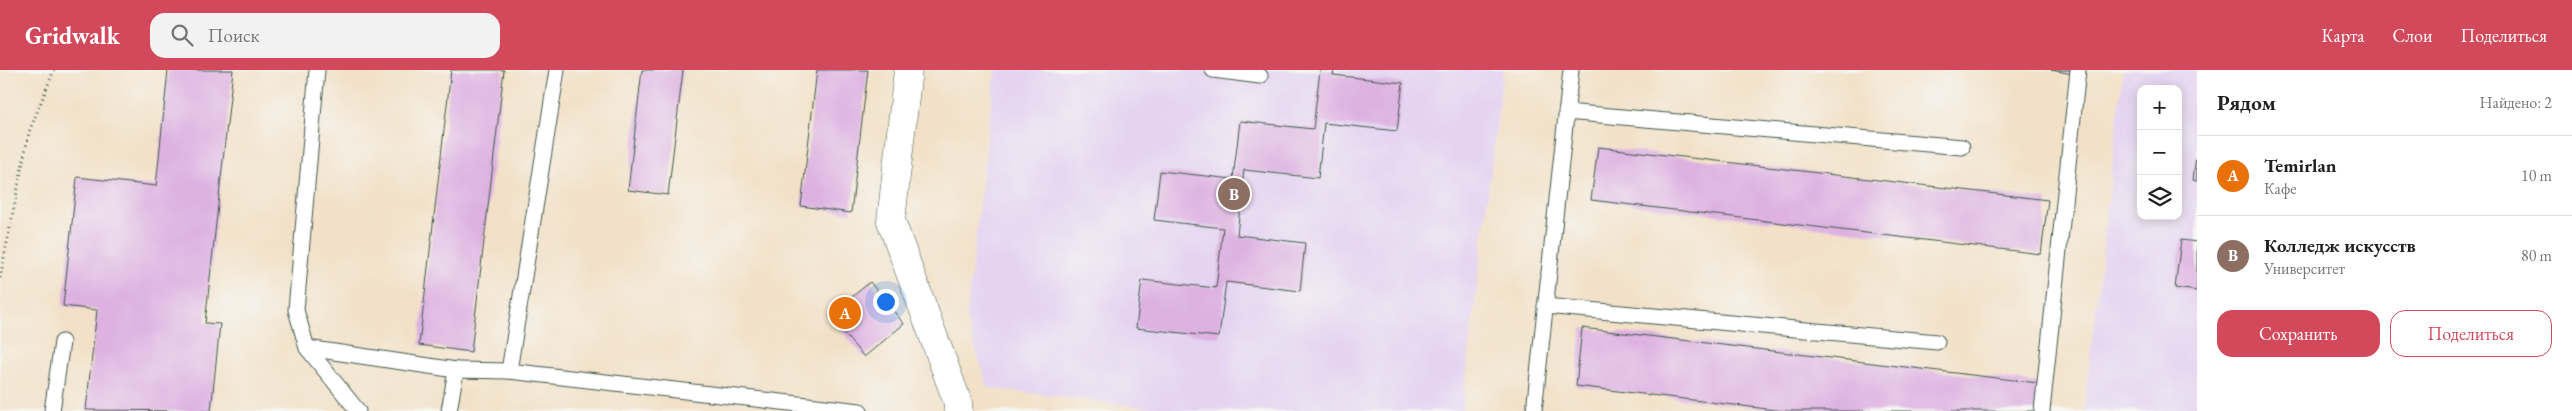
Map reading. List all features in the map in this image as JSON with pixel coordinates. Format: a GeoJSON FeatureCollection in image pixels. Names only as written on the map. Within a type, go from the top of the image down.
{"type":"FeatureCollection","features":[{"type":"Feature","properties":{"kind":"street"},"geometry":{"type":"LineString","coordinates":[[908,70],[892,221],[958,403],[958,411]]}},
{"type":"Feature","properties":{"kind":"lane"},"geometry":{"type":"LineString","coordinates":[[317,70],[296,310],[307,348],[358,411]]}},
{"type":"Feature","properties":{"kind":"lane"},"geometry":{"type":"LineString","coordinates":[[509,371],[556,70]]}},
{"type":"Feature","properties":{"kind":"lane"},"geometry":{"type":"LineString","coordinates":[[1213,70],[1260,76]]}},
{"type":"Feature","properties":{"kind":"lane"},"geometry":{"type":"LineString","coordinates":[[1534,411],[1571,70]]}},
{"type":"Feature","properties":{"kind":"lane"},"geometry":{"type":"LineString","coordinates":[[2042,411],[2078,70]]}},
{"type":"Feature","properties":{"kind":"lane"},"geometry":{"type":"LineString","coordinates":[[1566,112],[1962,147]]}},
{"type":"Feature","properties":{"kind":"lane"},"geometry":{"type":"LineString","coordinates":[[1545,306],[1937,342]]}},
{"type":"Feature","properties":{"kind":"lane"},"geometry":{"type":"LineString","coordinates":[[52,411],[62,342]]}},
{"type":"Feature","properties":{"kind":"lane"},"geometry":{"type":"LineString","coordinates":[[307,348],[456,370],[509,371],[860,411]]}},
{"type":"Feature","properties":{"kind":"lane"},"geometry":{"type":"LineString","coordinates":[[449,411],[456,370]]}},
{"type":"Feature","properties":{"kind":"path"},"geometry":{"type":"LineString","coordinates":[[0,278],[29,132],[54,70]]}},
{"type":"Feature","properties":{"kind":"shaded area"},"geometry":{"type":"Polygon","coordinates":[[[995,70],[1503,70],[1462,411],[1175,411],[988,388],[966,319],[995,70]]]}},
{"type":"Feature","properties":{"kind":"shaded area"},"geometry":{"type":"Polygon","coordinates":[[[2123,70],[2197,70],[2197,411],[2084,411],[2123,70]]]}},
{"type":"Feature","properties":{"kind":"building"},"geometry":{"type":"Polygon","coordinates":[[[168,70],[233,70],[205,323],[220,324],[211,411],[86,410],[97,310],[63,306],[77,177],[156,186],[168,70]]]}},
{"type":"Feature","properties":{"kind":"building"},"geometry":{"type":"Polygon","coordinates":[[[451,70],[504,70],[471,352],[419,345],[451,70]]]}},
{"type":"Feature","properties":{"kind":"building"},"geometry":{"type":"Polygon","coordinates":[[[642,70],[683,70],[668,195],[628,190],[642,70]]]}},
{"type":"Feature","properties":{"kind":"building"},"geometry":{"type":"Polygon","coordinates":[[[817,70],[868,70],[851,213],[801,206],[817,70]]]}},
{"type":"Feature","properties":{"kind":"building"},"geometry":{"type":"Polygon","coordinates":[[[1320,70],[1334,70],[1333,75],[1403,83],[1397,131],[1324,123],[1318,178],[1244,170],[1237,235],[1305,243],[1300,291],[1226,282],[1219,337],[1136,328],[1142,280],[1216,288],[1223,228],[1154,220],[1160,171],[1233,179],[1240,121],[1313,129],[1320,70]]]}},
{"type":"Feature","properties":{"kind":"building"},"geometry":{"type":"Polygon","coordinates":[[[2051,70],[2073,70],[2073,74],[2051,70]]]}},
{"type":"Feature","properties":{"kind":"building"},"geometry":{"type":"Polygon","coordinates":[[[1598,147],[2048,200],[2041,254],[1591,200],[1598,147]]]}},
{"type":"Feature","properties":{"kind":"building"},"geometry":{"type":"Polygon","coordinates":[[[2197,157],[2197,181],[2193,180],[2197,157]]]}},
{"type":"Feature","properties":{"kind":"building"},"geometry":{"type":"Polygon","coordinates":[[[2181,240],[2197,242],[2197,291],[2175,288],[2181,240]]]}},
{"type":"Feature","properties":{"kind":"building"},"geometry":{"type":"Polygon","coordinates":[[[870,282],[904,324],[864,357],[829,316],[870,282]]]}},
{"type":"Feature","properties":{"kind":"building"},"geometry":{"type":"Polygon","coordinates":[[[1582,328],[2038,383],[2035,411],[1784,411],[1576,386],[1582,328]]]}},
{"type":"Feature","properties":{"kind":"place","name":"Колледж искусств"},"geometry":{"type":"Point","coordinates":[1234,194]}},
{"type":"Feature","properties":{"kind":"place","name":"Temirlan"},"geometry":{"type":"Point","coordinates":[845,313]}}]}
